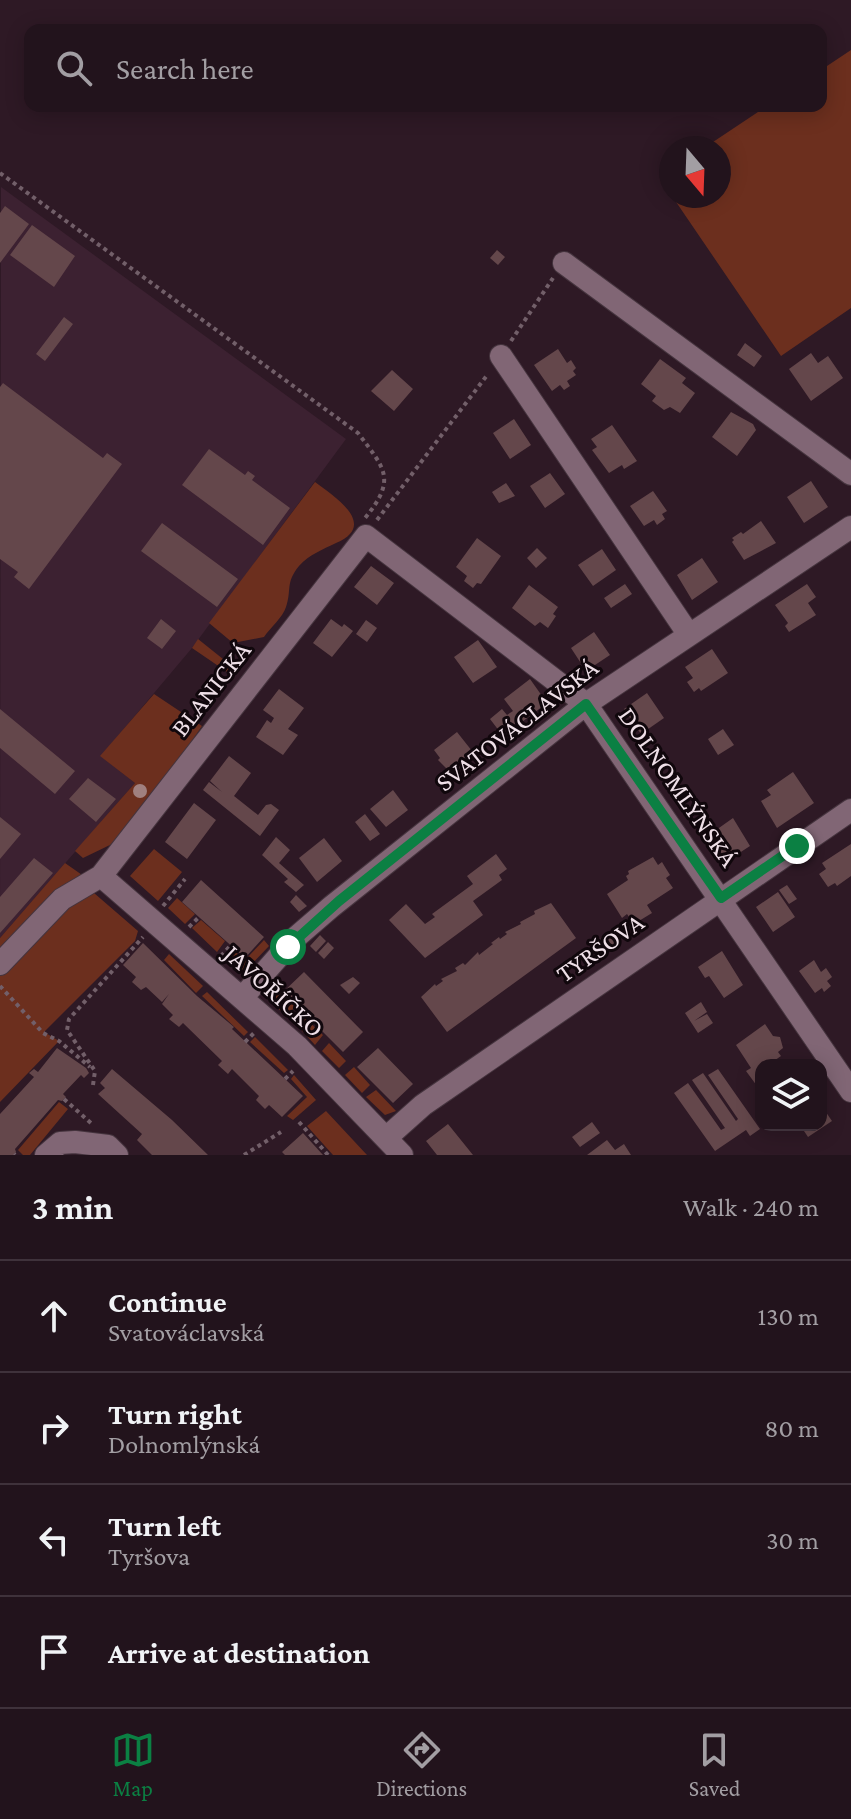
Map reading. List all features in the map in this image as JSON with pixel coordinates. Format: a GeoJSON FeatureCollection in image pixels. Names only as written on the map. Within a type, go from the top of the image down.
{"type":"FeatureCollection","features":[{"type":"Feature","properties":{"kind":"street"},"geometry":{"type":"LineString","coordinates":[[564,263],[851,474]]}},
{"type":"Feature","properties":{"kind":"street"},"geometry":{"type":"LineString","coordinates":[[501,356],[689,635]]}},
{"type":"Feature","properties":{"kind":"street","name":"SVATOVÁCLAVSKÁ"},"geometry":{"type":"LineString","coordinates":[[242,998],[294,939],[331,907],[586,704],[851,527]]}},
{"type":"Feature","properties":{"kind":"street","name":"DOLNOMLÝNSKÁ"},"geometry":{"type":"LineString","coordinates":[[364,528],[586,704],[851,1091]]}},
{"type":"Feature","properties":{"kind":"street","name":"BLANICKÁ"},"geometry":{"type":"LineString","coordinates":[[101,876],[364,528]]}},
{"type":"Feature","properties":{"kind":"street","name":"TYRŠOVA"},"geometry":{"type":"LineString","coordinates":[[386,1138],[423,1105],[851,810]]}},
{"type":"Feature","properties":{"kind":"street"},"geometry":{"type":"LineString","coordinates":[[0,964],[62,899],[101,876]]}},
{"type":"Feature","properties":{"kind":"street","name":"JAVOŘÍČKO"},"geometry":{"type":"LineString","coordinates":[[101,876],[297,1046],[402,1155]]}},
{"type":"Feature","properties":{"kind":"street"},"geometry":{"type":"LineString","coordinates":[[46,1155],[60,1143],[75,1142],[108,1146],[117,1155]]}},
{"type":"Feature","properties":{"kind":"path"},"geometry":{"type":"LineString","coordinates":[[0,173],[358,433],[380,463],[385,484],[364,528]]}},
{"type":"Feature","properties":{"kind":"path"},"geometry":{"type":"LineString","coordinates":[[364,528],[501,356],[564,263]]}},
{"type":"Feature","properties":{"kind":"path"},"geometry":{"type":"LineString","coordinates":[[162,908],[185,879]]}},
{"type":"Feature","properties":{"kind":"path"},"geometry":{"type":"LineString","coordinates":[[187,929],[199,917]]}},
{"type":"Feature","properties":{"kind":"path"},"geometry":{"type":"LineString","coordinates":[[59,1041],[75,1010],[150,930]]}},
{"type":"Feature","properties":{"kind":"path"},"geometry":{"type":"LineString","coordinates":[[219,958],[231,945]]}},
{"type":"Feature","properties":{"kind":"path"},"geometry":{"type":"LineString","coordinates":[[0,986],[43,1033],[59,1041],[95,1071]]}},
{"type":"Feature","properties":{"kind":"path"},"geometry":{"type":"LineString","coordinates":[[67,1030],[95,1071],[93,1085]]}},
{"type":"Feature","properties":{"kind":"path"},"geometry":{"type":"LineString","coordinates":[[285,1079],[298,1067]]}},
{"type":"Feature","properties":{"kind":"path"},"geometry":{"type":"LineString","coordinates":[[64,1099],[74,1108]]}},
{"type":"Feature","properties":{"kind":"path"},"geometry":{"type":"LineString","coordinates":[[299,1122],[328,1155]]}},
{"type":"Feature","properties":{"kind":"path"},"geometry":{"type":"LineString","coordinates":[[244,1155],[281,1132]]}},
{"type":"Feature","properties":{"kind":"shaded area"},"geometry":{"type":"Polygon","coordinates":[[[851,50],[851,308],[781,356],[680,208],[731,208],[731,136],[722,136],[758,112],[827,112],[827,66],[851,50]]]}},
{"type":"Feature","properties":{"kind":"shaded area"},"geometry":{"type":"Polygon","coordinates":[[[1,187],[346,439],[192,648],[101,756],[135,783],[0,938],[1,187]]]}},
{"type":"Feature","properties":{"kind":"shaded area"},"geometry":{"type":"Polygon","coordinates":[[[315,482],[349,511],[354,528],[348,536],[312,555],[299,566],[290,582],[284,611],[264,637],[233,643],[209,623],[315,482]]]}},
{"type":"Feature","properties":{"kind":"shaded area"},"geometry":{"type":"Polygon","coordinates":[[[198,639],[233,667],[233,676],[192,648],[198,639]]]}},
{"type":"Feature","properties":{"kind":"shaded area"},"geometry":{"type":"Polygon","coordinates":[[[154,694],[202,726],[154,796],[112,844],[83,858],[75,851],[135,783],[100,756],[154,694]]]}},
{"type":"Feature","properties":{"kind":"shaded area"},"geometry":{"type":"Polygon","coordinates":[[[154,849],[182,872],[158,901],[130,876],[154,849]]]}},
{"type":"Feature","properties":{"kind":"shaded area"},"geometry":{"type":"Polygon","coordinates":[[[65,863],[85,877],[0,955],[0,938],[65,863]]]}},
{"type":"Feature","properties":{"kind":"shaded area"},"geometry":{"type":"Polygon","coordinates":[[[94,893],[138,931],[135,941],[44,1032],[59,1041],[0,1102],[0,967],[63,900],[94,893]]]}},
{"type":"Feature","properties":{"kind":"shaded area"},"geometry":{"type":"Polygon","coordinates":[[[177,898],[195,914],[185,924],[168,908],[177,898]]]}},
{"type":"Feature","properties":{"kind":"shaded area"},"geometry":{"type":"Polygon","coordinates":[[[201,920],[225,941],[217,952],[192,928],[201,920]]]}},
{"type":"Feature","properties":{"kind":"shaded area"},"geometry":{"type":"Polygon","coordinates":[[[264,940],[269,946],[246,970],[238,970],[224,958],[232,949],[245,960],[264,940]]]}},
{"type":"Feature","properties":{"kind":"shaded area"},"geometry":{"type":"Polygon","coordinates":[[[169,954],[203,986],[196,993],[164,960],[169,954]]]}},
{"type":"Feature","properties":{"kind":"shaded area"},"geometry":{"type":"Polygon","coordinates":[[[274,984],[295,1007],[286,1016],[271,998],[274,984]]]}},
{"type":"Feature","properties":{"kind":"shaded area"},"geometry":{"type":"Polygon","coordinates":[[[207,992],[248,1032],[244,1036],[202,996],[207,992]]]}},
{"type":"Feature","properties":{"kind":"shaded area"},"geometry":{"type":"Polygon","coordinates":[[[302,1015],[323,1035],[315,1045],[294,1022],[302,1015]]]}},
{"type":"Feature","properties":{"kind":"shaded area"},"geometry":{"type":"Polygon","coordinates":[[[255,1037],[288,1070],[284,1073],[250,1042],[255,1037]]]}},
{"type":"Feature","properties":{"kind":"shaded area"},"geometry":{"type":"Polygon","coordinates":[[[329,1043],[346,1061],[339,1068],[322,1051],[329,1043]]]}},
{"type":"Feature","properties":{"kind":"shaded area"},"geometry":{"type":"Polygon","coordinates":[[[354,1067],[370,1085],[362,1093],[345,1075],[354,1067]]]}},
{"type":"Feature","properties":{"kind":"shaded area"},"geometry":{"type":"Polygon","coordinates":[[[294,1075],[316,1100],[293,1120],[287,1116],[307,1097],[291,1079],[294,1075]]]}},
{"type":"Feature","properties":{"kind":"shaded area"},"geometry":{"type":"Polygon","coordinates":[[[376,1090],[396,1111],[385,1115],[366,1097],[376,1090]]]}},
{"type":"Feature","properties":{"kind":"shaded area"},"geometry":{"type":"Polygon","coordinates":[[[59,1102],[68,1109],[30,1155],[23,1155],[18,1150],[59,1102]]]}},
{"type":"Feature","properties":{"kind":"shaded area"},"geometry":{"type":"Polygon","coordinates":[[[326,1111],[367,1155],[333,1155],[307,1126],[326,1111]]]}},
{"type":"Feature","properties":{"kind":"building"},"geometry":{"type":"Polygon","coordinates":[[[5,206],[29,224],[0,263],[0,213],[5,206]]]}},
{"type":"Feature","properties":{"kind":"building"},"geometry":{"type":"Polygon","coordinates":[[[32,225],[75,256],[54,287],[10,255],[32,225]]]}},
{"type":"Feature","properties":{"kind":"building"},"geometry":{"type":"Polygon","coordinates":[[[497,250],[505,257],[498,265],[490,258],[497,250]]]}},
{"type":"Feature","properties":{"kind":"building"},"geometry":{"type":"Polygon","coordinates":[[[64,317],[73,324],[45,361],[36,354],[64,317]]]}},
{"type":"Feature","properties":{"kind":"building"},"geometry":{"type":"Polygon","coordinates":[[[745,343],[762,356],[754,367],[737,355],[745,343]]]}},
{"type":"Feature","properties":{"kind":"building"},"geometry":{"type":"Polygon","coordinates":[[[558,349],[567,363],[571,360],[576,375],[567,381],[570,386],[564,390],[560,385],[552,391],[534,365],[558,349]]]}},
{"type":"Feature","properties":{"kind":"building"},"geometry":{"type":"Polygon","coordinates":[[[811,353],[818,363],[828,356],[843,378],[811,401],[789,369],[811,353]]]}},
{"type":"Feature","properties":{"kind":"building"},"geometry":{"type":"Polygon","coordinates":[[[660,359],[686,378],[682,383],[695,393],[680,413],[670,407],[664,410],[652,401],[656,396],[641,384],[660,359]]]}},
{"type":"Feature","properties":{"kind":"building"},"geometry":{"type":"Polygon","coordinates":[[[392,370],[413,389],[394,411],[371,391],[392,370]]]}},
{"type":"Feature","properties":{"kind":"building"},"geometry":{"type":"Polygon","coordinates":[[[3,383],[103,458],[107,453],[122,464],[29,589],[14,577],[18,572],[0,559],[0,387],[3,383]]]}},
{"type":"Feature","properties":{"kind":"building"},"geometry":{"type":"Polygon","coordinates":[[[731,412],[753,424],[756,430],[737,456],[712,437],[731,412]]]}},
{"type":"Feature","properties":{"kind":"building"},"geometry":{"type":"Polygon","coordinates":[[[514,419],[531,445],[510,459],[493,433],[514,419]]]}},
{"type":"Feature","properties":{"kind":"building"},"geometry":{"type":"Polygon","coordinates":[[[612,425],[637,461],[609,473],[592,450],[597,447],[591,439],[612,425]]]}},
{"type":"Feature","properties":{"kind":"building"},"geometry":{"type":"Polygon","coordinates":[[[209,449],[245,475],[248,471],[255,476],[252,480],[290,508],[263,545],[182,485],[209,449]]]}},
{"type":"Feature","properties":{"kind":"building"},"geometry":{"type":"Polygon","coordinates":[[[550,473],[565,494],[545,508],[530,486],[550,473]]]}},
{"type":"Feature","properties":{"kind":"building"},"geometry":{"type":"Polygon","coordinates":[[[811,481],[828,507],[804,523],[787,497],[811,481]]]}},
{"type":"Feature","properties":{"kind":"building"},"geometry":{"type":"Polygon","coordinates":[[[506,483],[515,496],[499,503],[492,492],[506,483]]]}},
{"type":"Feature","properties":{"kind":"building"},"geometry":{"type":"Polygon","coordinates":[[[653,491],[667,511],[662,514],[665,519],[657,525],[654,520],[644,526],[630,506],[653,491]]]}},
{"type":"Feature","properties":{"kind":"building"},"geometry":{"type":"Polygon","coordinates":[[[761,521],[776,543],[744,560],[732,538],[761,521]]]}},
{"type":"Feature","properties":{"kind":"building"},"geometry":{"type":"Polygon","coordinates":[[[162,523],[238,579],[217,607],[141,551],[162,523]]]}},
{"type":"Feature","properties":{"kind":"building"},"geometry":{"type":"Polygon","coordinates":[[[477,538],[501,556],[481,584],[477,583],[473,588],[464,581],[467,576],[456,567],[477,538]]]}},
{"type":"Feature","properties":{"kind":"building"},"geometry":{"type":"Polygon","coordinates":[[[537,548],[547,558],[536,568],[527,558],[537,548]]]}},
{"type":"Feature","properties":{"kind":"building"},"geometry":{"type":"Polygon","coordinates":[[[602,549],[616,570],[593,586],[578,565],[602,549]]]}},
{"type":"Feature","properties":{"kind":"building"},"geometry":{"type":"Polygon","coordinates":[[[702,558],[718,582],[692,600],[677,575],[702,558]]]}},
{"type":"Feature","properties":{"kind":"building"},"geometry":{"type":"Polygon","coordinates":[[[371,566],[394,583],[377,605],[354,587],[371,566]]]}},
{"type":"Feature","properties":{"kind":"building"},"geometry":{"type":"Polygon","coordinates":[[[625,584],[632,594],[611,608],[604,598],[625,584]]]}},
{"type":"Feature","properties":{"kind":"building"},"geometry":{"type":"Polygon","coordinates":[[[807,584],[816,597],[808,603],[816,615],[789,632],[785,626],[788,623],[775,605],[807,584]]]}},
{"type":"Feature","properties":{"kind":"building"},"geometry":{"type":"Polygon","coordinates":[[[529,585],[558,607],[548,628],[540,622],[535,626],[512,608],[529,585]]]}},
{"type":"Feature","properties":{"kind":"building"},"geometry":{"type":"Polygon","coordinates":[[[161,619],[176,631],[162,649],[147,638],[161,619]]]}},
{"type":"Feature","properties":{"kind":"building"},"geometry":{"type":"Polygon","coordinates":[[[331,619],[353,631],[332,657],[313,643],[331,619]]]}},
{"type":"Feature","properties":{"kind":"building"},"geometry":{"type":"Polygon","coordinates":[[[366,620],[377,628],[367,642],[356,634],[366,620]]]}},
{"type":"Feature","properties":{"kind":"building"},"geometry":{"type":"Polygon","coordinates":[[[594,632],[610,655],[586,671],[571,648],[594,632]]]}},
{"type":"Feature","properties":{"kind":"building"},"geometry":{"type":"Polygon","coordinates":[[[478,640],[497,667],[473,683],[454,657],[478,640]]]}},
{"type":"Feature","properties":{"kind":"building"},"geometry":{"type":"Polygon","coordinates":[[[712,649],[728,673],[701,691],[699,688],[694,692],[687,682],[693,678],[685,667],[712,649]]]}},
{"type":"Feature","properties":{"kind":"building"},"geometry":{"type":"Polygon","coordinates":[[[530,679],[547,703],[522,722],[520,720],[503,736],[490,719],[502,709],[507,715],[513,711],[504,699],[530,679]]]}},
{"type":"Feature","properties":{"kind":"building"},"geometry":{"type":"Polygon","coordinates":[[[279,689],[304,708],[288,729],[298,735],[283,755],[256,737],[267,720],[271,723],[274,718],[263,710],[279,689]]]}},
{"type":"Feature","properties":{"kind":"building"},"geometry":{"type":"Polygon","coordinates":[[[647,693],[664,718],[641,734],[624,709],[647,693]]]}},
{"type":"Feature","properties":{"kind":"building"},"geometry":{"type":"Polygon","coordinates":[[[0,709],[75,771],[55,794],[0,748],[0,709]]]}},
{"type":"Feature","properties":{"kind":"building"},"geometry":{"type":"Polygon","coordinates":[[[723,729],[734,745],[718,755],[708,739],[723,729]]]}},
{"type":"Feature","properties":{"kind":"building"},"geometry":{"type":"Polygon","coordinates":[[[457,732],[476,756],[453,775],[438,760],[440,758],[434,750],[457,732]]]}},
{"type":"Feature","properties":{"kind":"building"},"geometry":{"type":"Polygon","coordinates":[[[229,756],[251,773],[234,796],[258,815],[266,805],[271,804],[279,810],[260,836],[203,790],[209,782],[222,792],[210,781],[229,756]]]}},
{"type":"Feature","properties":{"kind":"building"},"geometry":{"type":"Polygon","coordinates":[[[793,772],[814,803],[777,828],[761,801],[771,795],[767,790],[793,772]]]}},
{"type":"Feature","properties":{"kind":"building"},"geometry":{"type":"Polygon","coordinates":[[[88,778],[116,799],[96,822],[69,799],[88,778]]]}},
{"type":"Feature","properties":{"kind":"building"},"geometry":{"type":"Polygon","coordinates":[[[393,790],[408,810],[386,827],[370,809],[393,790]]]}},
{"type":"Feature","properties":{"kind":"building"},"geometry":{"type":"Polygon","coordinates":[[[194,803],[216,820],[187,859],[165,842],[194,803]]]}},
{"type":"Feature","properties":{"kind":"building"},"geometry":{"type":"Polygon","coordinates":[[[365,814],[380,834],[370,841],[355,822],[365,814]]]}},
{"type":"Feature","properties":{"kind":"building"},"geometry":{"type":"Polygon","coordinates":[[[0,817],[21,834],[0,859],[0,817]]]}},
{"type":"Feature","properties":{"kind":"building"},"geometry":{"type":"Polygon","coordinates":[[[733,818],[750,846],[727,861],[709,835],[733,818]]]}},
{"type":"Feature","properties":{"kind":"building"},"geometry":{"type":"Polygon","coordinates":[[[276,837],[290,850],[279,863],[304,885],[296,892],[284,882],[288,879],[262,855],[276,837]]]}},
{"type":"Feature","properties":{"kind":"building"},"geometry":{"type":"Polygon","coordinates":[[[324,838],[342,861],[317,882],[299,858],[324,838]]]}},
{"type":"Feature","properties":{"kind":"building"},"geometry":{"type":"Polygon","coordinates":[[[851,844],[851,876],[837,886],[835,883],[828,887],[819,874],[826,869],[822,863],[851,844]]]}},
{"type":"Feature","properties":{"kind":"building"},"geometry":{"type":"Polygon","coordinates":[[[496,854],[507,869],[499,875],[502,880],[473,901],[483,915],[425,958],[389,920],[406,904],[425,924],[435,917],[432,914],[473,884],[467,876],[496,854]]]}},
{"type":"Feature","properties":{"kind":"building"},"geometry":{"type":"Polygon","coordinates":[[[653,857],[658,865],[662,862],[670,875],[666,878],[673,888],[647,905],[652,913],[634,924],[627,914],[622,918],[607,894],[628,880],[628,871],[653,857]]]}},
{"type":"Feature","properties":{"kind":"building"},"geometry":{"type":"Polygon","coordinates":[[[34,858],[53,873],[0,933],[0,897],[34,858]]]}},
{"type":"Feature","properties":{"kind":"building"},"geometry":{"type":"Polygon","coordinates":[[[201,880],[264,937],[245,958],[182,902],[201,880]]]}},
{"type":"Feature","properties":{"kind":"building"},"geometry":{"type":"Polygon","coordinates":[[[787,885],[797,899],[789,904],[779,890],[787,885]]]}},
{"type":"Feature","properties":{"kind":"building"},"geometry":{"type":"Polygon","coordinates":[[[778,892],[795,917],[773,932],[756,907],[778,892]]]}},
{"type":"Feature","properties":{"kind":"building"},"geometry":{"type":"Polygon","coordinates":[[[296,895],[307,906],[299,912],[290,902],[296,895]]]}},
{"type":"Feature","properties":{"kind":"building"},"geometry":{"type":"Polygon","coordinates":[[[551,903],[576,938],[447,1032],[421,997],[443,981],[441,979],[457,971],[455,968],[463,963],[465,965],[478,952],[479,955],[507,934],[505,932],[535,914],[534,911],[551,903]]]}},
{"type":"Feature","properties":{"kind":"building"},"geometry":{"type":"Polygon","coordinates":[[[608,934],[616,942],[608,950],[600,942],[608,934]]]}},
{"type":"Feature","properties":{"kind":"building"},"geometry":{"type":"Polygon","coordinates":[[[320,935],[326,941],[316,952],[310,946],[320,935]]]}},
{"type":"Feature","properties":{"kind":"building"},"geometry":{"type":"Polygon","coordinates":[[[328,942],[334,948],[324,959],[318,953],[328,942]]]}},
{"type":"Feature","properties":{"kind":"building"},"geometry":{"type":"Polygon","coordinates":[[[143,943],[303,1096],[282,1117],[269,1105],[265,1109],[256,1100],[259,1096],[232,1069],[228,1074],[218,1065],[222,1061],[183,1023],[179,1027],[169,1019],[173,1015],[162,1004],[169,994],[162,1002],[146,987],[141,990],[132,982],[136,977],[123,965],[143,943]]]}},
{"type":"Feature","properties":{"kind":"building"},"geometry":{"type":"Polygon","coordinates":[[[722,951],[743,985],[724,998],[709,976],[705,978],[698,967],[722,951]]]}},
{"type":"Feature","properties":{"kind":"building"},"geometry":{"type":"Polygon","coordinates":[[[814,960],[821,972],[826,968],[832,977],[827,981],[831,986],[824,992],[822,988],[815,993],[799,971],[814,960]]]}},
{"type":"Feature","properties":{"kind":"building"},"geometry":{"type":"Polygon","coordinates":[[[304,972],[363,1032],[343,1052],[283,992],[304,972]]]}},
{"type":"Feature","properties":{"kind":"building"},"geometry":{"type":"Polygon","coordinates":[[[353,977],[360,983],[349,994],[340,985],[353,977]]]}},
{"type":"Feature","properties":{"kind":"building"},"geometry":{"type":"Polygon","coordinates":[[[701,1002],[707,1012],[694,1021],[707,1014],[713,1023],[698,1033],[685,1013],[701,1002]]]}},
{"type":"Feature","properties":{"kind":"building"},"geometry":{"type":"Polygon","coordinates":[[[765,1024],[773,1036],[780,1037],[783,1048],[777,1059],[755,1059],[755,1083],[746,1071],[751,1068],[736,1045],[765,1024]]]}},
{"type":"Feature","properties":{"kind":"building"},"geometry":{"type":"Polygon","coordinates":[[[57,1048],[89,1073],[84,1078],[81,1075],[63,1094],[66,1097],[58,1100],[15,1149],[14,1155],[0,1155],[0,1114],[34,1077],[29,1073],[34,1069],[38,1072],[57,1048]]]}},
{"type":"Feature","properties":{"kind":"building"},"geometry":{"type":"Polygon","coordinates":[[[378,1048],[413,1084],[393,1103],[357,1067],[378,1048]]]}},
{"type":"Feature","properties":{"kind":"building"},"geometry":{"type":"Polygon","coordinates":[[[112,1069],[208,1155],[152,1155],[137,1140],[142,1134],[98,1094],[105,1088],[100,1083],[112,1069]]]}},
{"type":"Feature","properties":{"kind":"building"},"geometry":{"type":"Polygon","coordinates":[[[718,1069],[755,1122],[757,1131],[750,1136],[746,1130],[715,1151],[674,1093],[688,1083],[721,1130],[725,1128],[692,1080],[703,1073],[736,1121],[738,1119],[708,1075],[718,1069]]]}},
{"type":"Feature","properties":{"kind":"building"},"geometry":{"type":"Polygon","coordinates":[[[592,1122],[600,1133],[580,1147],[572,1137],[592,1122]]]}},
{"type":"Feature","properties":{"kind":"building"},"geometry":{"type":"Polygon","coordinates":[[[448,1124],[473,1155],[437,1155],[426,1141],[448,1124]]]}},
{"type":"Feature","properties":{"kind":"building"},"geometry":{"type":"Polygon","coordinates":[[[303,1133],[323,1155],[285,1155],[282,1152],[303,1133]]]}},
{"type":"Feature","properties":{"kind":"building"},"geometry":{"type":"Polygon","coordinates":[[[607,1140],[615,1150],[624,1144],[631,1155],[587,1155],[607,1140]]]}},
{"type":"Feature","properties":{"kind":"route"},"geometry":{"type":"LineString","coordinates":[[288,947],[339,901],[586,704],[721,898],[797,846]]}}]}
